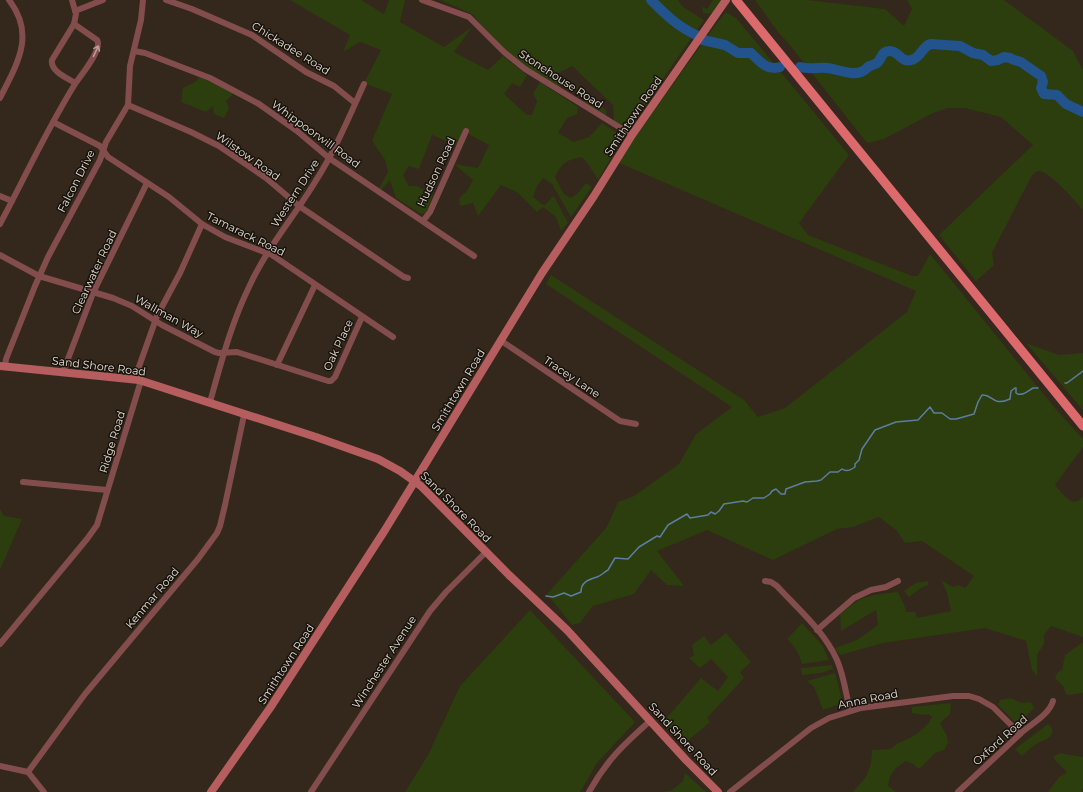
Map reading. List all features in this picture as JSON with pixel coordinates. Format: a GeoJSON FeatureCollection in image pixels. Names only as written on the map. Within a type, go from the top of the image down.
{"type":"FeatureCollection","features":[{"type":"Feature","properties":{"kind":"main road"},"geometry":{"type":"LineString","coordinates":[[736,0],[1083,426]]}},
{"type":"Feature","properties":{"kind":"street"},"geometry":{"type":"LineString","coordinates":[[0,98],[16,66],[22,45],[21,26],[18,15],[8,0]]}},
{"type":"Feature","properties":{"kind":"street"},"geometry":{"type":"LineString","coordinates":[[72,0],[75,12],[74,24],[51,63],[54,69],[75,83]]}},
{"type":"Feature","properties":{"kind":"street"},"geometry":{"type":"LineString","coordinates":[[75,12],[103,0]]}},
{"type":"Feature","properties":{"kind":"street","name":"Falcon Drive"},"geometry":{"type":"LineString","coordinates":[[3,366],[39,276],[61,231],[100,160],[106,142],[128,105],[130,66],[141,20],[143,0]]}},
{"type":"Feature","properties":{"kind":"street","name":"Chickadee Road"},"geometry":{"type":"LineString","coordinates":[[166,0],[252,34],[306,72],[334,86],[355,103]]}},
{"type":"Feature","properties":{"kind":"street","name":"Stonehouse Road"},"geometry":{"type":"LineString","coordinates":[[422,0],[469,17],[504,52],[525,69],[632,135]]}},
{"type":"Feature","properties":{"kind":"street","name":"Smithtown Road"},"geometry":{"type":"LineString","coordinates":[[212,792],[270,708],[416,481],[500,340],[542,273],[594,196],[632,135],[726,0]]}},
{"type":"Feature","properties":{"kind":"street"},"geometry":{"type":"LineString","coordinates":[[0,224],[53,122],[75,83],[91,61],[99,45],[96,39],[74,24]]}},
{"type":"Feature","properties":{"kind":"street","name":"Whippoorwill Road"},"geometry":{"type":"LineString","coordinates":[[134,50],[210,78],[241,94],[283,121],[329,158],[474,256]]}},
{"type":"Feature","properties":{"kind":"street","name":"Western Drive"},"geometry":{"type":"LineString","coordinates":[[210,402],[224,353],[249,286],[267,253],[315,182],[329,158],[364,84]]}},
{"type":"Feature","properties":{"kind":"street","name":"Wilstow Road"},"geometry":{"type":"LineString","coordinates":[[128,105],[191,132],[219,146],[266,178],[299,206],[404,277],[408,278]]}},
{"type":"Feature","properties":{"kind":"street","name":"Tamarack Road"},"geometry":{"type":"LineString","coordinates":[[53,122],[100,146],[108,158],[169,197],[202,224],[225,237],[267,253],[393,337]]}},
{"type":"Feature","properties":{"kind":"street","name":"Hudson Road"},"geometry":{"type":"LineString","coordinates":[[423,221],[430,212],[466,131]]}},
{"type":"Feature","properties":{"kind":"street","name":"Clearwater Road"},"geometry":{"type":"LineString","coordinates":[[63,372],[93,293],[147,183]]}},
{"type":"Feature","properties":{"kind":"street"},"geometry":{"type":"LineString","coordinates":[[0,196],[12,202]]}},
{"type":"Feature","properties":{"kind":"street","name":"Ridge Road"},"geometry":{"type":"LineString","coordinates":[[0,644],[94,529],[114,473],[140,384],[136,375],[157,316],[180,273],[202,224]]}},
{"type":"Feature","properties":{"kind":"street","name":"Wallman Way"},"geometry":{"type":"LineString","coordinates":[[0,255],[39,276],[113,298],[132,306],[156,321],[215,352],[236,352],[328,381],[331,380]]}},
{"type":"Feature","properties":{"kind":"street"},"geometry":{"type":"LineString","coordinates":[[276,365],[315,285]]}},
{"type":"Feature","properties":{"kind":"street","name":"Oak Place"},"geometry":{"type":"LineString","coordinates":[[331,380],[335,377],[362,317]]}},
{"type":"Feature","properties":{"kind":"street","name":"Tracey Lane"},"geometry":{"type":"LineString","coordinates":[[500,340],[620,421],[636,424]]}},
{"type":"Feature","properties":{"kind":"street","name":"Sand Shore Road"},"geometry":{"type":"LineString","coordinates":[[3,366],[138,380],[210,402],[371,457],[396,468],[416,481],[486,552],[567,630],[700,776],[718,792]]}},
{"type":"Feature","properties":{"kind":"street","name":"Kenmar Road"},"geometry":{"type":"LineString","coordinates":[[28,772],[85,694],[198,559],[217,533],[225,505],[244,414]]}},
{"type":"Feature","properties":{"kind":"street"},"geometry":{"type":"LineString","coordinates":[[23,482],[107,490]]}},
{"type":"Feature","properties":{"kind":"street","name":"Winchester Avenue"},"geometry":{"type":"LineString","coordinates":[[311,792],[430,611],[446,592],[486,552]]}},
{"type":"Feature","properties":{"kind":"street"},"geometry":{"type":"LineString","coordinates":[[765,581],[771,582],[777,586],[830,645],[837,661],[850,711]]}},
{"type":"Feature","properties":{"kind":"street"},"geometry":{"type":"LineString","coordinates":[[817,630],[854,598],[871,590],[886,588],[898,581]]}},
{"type":"Feature","properties":{"kind":"street","name":"Anna Road"},"geometry":{"type":"LineString","coordinates":[[730,792],[804,732],[829,718],[850,711],[948,696],[966,696],[979,699],[990,704],[1020,734]]}},
{"type":"Feature","properties":{"kind":"street","name":"Oxford Road"},"geometry":{"type":"LineString","coordinates":[[958,792],[1020,734],[1051,708],[1053,701]]}},
{"type":"Feature","properties":{"kind":"street"},"geometry":{"type":"LineString","coordinates":[[589,792],[608,762],[650,721]]}},
{"type":"Feature","properties":{"kind":"street"},"geometry":{"type":"LineString","coordinates":[[0,766],[28,772],[44,792]]}},
{"type":"Feature","properties":{"kind":"green space"},"geometry":{"type":"Polygon","coordinates":[[[290,0],[361,0],[384,14],[389,0],[405,0],[400,22],[444,47],[472,27],[454,52],[488,70],[503,56],[527,75],[520,87],[512,83],[504,94],[527,115],[532,115],[537,101],[533,94],[540,82],[578,107],[577,114],[567,118],[558,133],[574,142],[589,137],[602,123],[623,137],[598,180],[582,157],[568,161],[560,168],[555,177],[564,194],[571,198],[577,194],[586,183],[592,187],[571,217],[552,184],[543,178],[537,186],[533,197],[543,205],[545,205],[553,196],[555,198],[568,223],[561,231],[556,217],[543,207],[537,212],[517,192],[501,185],[478,216],[473,203],[460,206],[459,198],[467,191],[473,180],[454,164],[478,168],[489,145],[470,135],[468,131],[458,146],[432,135],[419,169],[409,166],[403,175],[409,186],[417,186],[433,195],[426,213],[421,214],[396,198],[390,180],[381,190],[379,188],[388,172],[385,160],[372,141],[392,94],[364,83],[381,50],[360,42],[343,52],[350,35],[290,0]]]}},
{"type":"Feature","properties":{"kind":"green space"},"geometry":{"type":"Polygon","coordinates":[[[440,0],[678,0],[683,7],[704,20],[628,129],[614,121],[613,105],[572,66],[556,74],[562,89],[523,66],[499,44],[472,14],[440,0]]]}},
{"type":"Feature","properties":{"kind":"green space"},"geometry":{"type":"Polygon","coordinates":[[[713,0],[721,0],[712,13],[707,14],[703,12],[702,8],[707,9],[713,0]]]}},
{"type":"Feature","properties":{"kind":"green space"},"geometry":{"type":"Polygon","coordinates":[[[755,0],[807,0],[885,9],[904,26],[912,9],[907,0],[1004,0],[1073,51],[1083,70],[1083,210],[1056,181],[1043,172],[1036,172],[1031,177],[992,253],[994,265],[976,281],[939,235],[1033,145],[1001,117],[965,108],[948,108],[933,113],[884,139],[867,143],[778,32],[755,0]]]}},
{"type":"Feature","properties":{"kind":"green space"},"geometry":{"type":"Polygon","coordinates":[[[726,12],[737,19],[849,155],[799,223],[808,235],[912,276],[918,276],[930,254],[1054,407],[1083,439],[1083,447],[1055,485],[1068,499],[1072,501],[1076,502],[1083,496],[1083,637],[1051,626],[1044,635],[1044,644],[1037,655],[1037,676],[1032,670],[1026,641],[985,628],[883,643],[840,655],[835,648],[857,640],[878,625],[876,610],[841,631],[840,615],[854,603],[873,595],[898,592],[906,612],[915,612],[917,618],[951,611],[947,593],[941,580],[953,587],[959,585],[965,588],[974,576],[922,541],[905,543],[897,531],[879,517],[853,527],[837,529],[773,560],[707,530],[657,551],[684,586],[667,585],[651,570],[634,594],[593,606],[580,623],[572,625],[547,594],[606,528],[618,502],[634,496],[679,464],[696,434],[732,407],[546,284],[551,275],[744,400],[758,417],[785,408],[907,312],[916,291],[619,163],[636,136],[726,12]]]}},
{"type":"Feature","properties":{"kind":"green space"},"geometry":{"type":"Polygon","coordinates":[[[200,77],[234,93],[226,101],[229,108],[224,118],[214,114],[213,106],[206,112],[181,102],[183,88],[195,82],[200,77]]]}},
{"type":"Feature","properties":{"kind":"green space"},"geometry":{"type":"Polygon","coordinates":[[[591,98],[606,110],[606,116],[597,112],[583,101],[591,98]]]}},
{"type":"Feature","properties":{"kind":"green space"},"geometry":{"type":"Polygon","coordinates":[[[1026,343],[1059,355],[1083,353],[1083,410],[1026,343]]]}},
{"type":"Feature","properties":{"kind":"green space"},"geometry":{"type":"Polygon","coordinates":[[[0,509],[4,516],[22,519],[0,570],[0,509]]]}},
{"type":"Feature","properties":{"kind":"green space"},"geometry":{"type":"Polygon","coordinates":[[[928,581],[928,585],[921,588],[909,597],[904,591],[916,583],[928,581]]]}},
{"type":"Feature","properties":{"kind":"green space"},"geometry":{"type":"Polygon","coordinates":[[[530,610],[635,722],[597,763],[580,792],[405,792],[428,755],[460,686],[530,610]]]}},
{"type":"Feature","properties":{"kind":"green space"},"geometry":{"type":"Polygon","coordinates":[[[802,623],[822,645],[829,660],[802,664],[796,650],[787,639],[802,623]]]}},
{"type":"Feature","properties":{"kind":"green space"},"geometry":{"type":"Polygon","coordinates":[[[726,633],[751,662],[740,672],[744,678],[707,718],[710,722],[685,743],[664,721],[701,678],[718,691],[728,677],[711,659],[700,668],[689,658],[694,655],[692,645],[704,636],[711,645],[726,633]]]}},
{"type":"Feature","properties":{"kind":"green space"},"geometry":{"type":"Polygon","coordinates":[[[1083,642],[1083,693],[1069,695],[1066,694],[1063,686],[1055,678],[1058,672],[1062,670],[1065,655],[1083,642]]]}},
{"type":"Feature","properties":{"kind":"green space"},"geometry":{"type":"Polygon","coordinates":[[[832,665],[833,669],[821,673],[802,675],[801,668],[832,665]]]}},
{"type":"Feature","properties":{"kind":"green space"},"geometry":{"type":"Polygon","coordinates":[[[835,673],[843,703],[823,710],[814,687],[807,681],[835,673]]]}},
{"type":"Feature","properties":{"kind":"green space"},"geometry":{"type":"Polygon","coordinates":[[[1011,698],[1022,703],[1031,702],[1034,708],[1024,718],[1015,722],[998,705],[1000,700],[1011,698]]]}},
{"type":"Feature","properties":{"kind":"green space"},"geometry":{"type":"Polygon","coordinates":[[[951,703],[950,714],[940,723],[947,736],[948,743],[944,750],[935,753],[919,769],[906,761],[896,769],[891,774],[888,786],[896,792],[853,792],[866,777],[871,763],[872,750],[890,749],[898,743],[918,733],[928,724],[932,717],[929,714],[923,715],[912,713],[912,707],[951,703]]]}},
{"type":"Feature","properties":{"kind":"green space"},"geometry":{"type":"Polygon","coordinates":[[[1048,724],[1052,728],[1050,737],[1033,746],[1022,756],[1015,749],[1048,724]]]}},
{"type":"Feature","properties":{"kind":"green space"},"geometry":{"type":"Polygon","coordinates":[[[1060,753],[1083,757],[1083,788],[1081,792],[1048,792],[1059,777],[1066,773],[1066,771],[1054,759],[1054,756],[1060,753]]]}},
{"type":"Feature","properties":{"kind":"green space"},"geometry":{"type":"Polygon","coordinates":[[[685,773],[706,792],[660,792],[671,791],[683,781],[685,773]]]}},
{"type":"Feature","properties":{"kind":"waterway"},"geometry":{"type":"LineString","coordinates":[[651,0],[677,24],[696,35]]}},
{"type":"Feature","properties":{"kind":"waterway"},"geometry":{"type":"LineString","coordinates":[[703,40],[725,45],[738,53],[751,53],[760,62],[771,68],[780,67]]}},
{"type":"Feature","properties":{"kind":"waterway"},"geometry":{"type":"LineString","coordinates":[[800,67],[827,68],[849,73],[857,73],[877,63],[887,51],[896,53],[905,60],[911,60],[917,57],[925,47],[931,44],[960,46],[973,53],[983,55],[991,61],[1004,57],[1021,62],[1041,76],[1043,82],[1041,88],[1044,94],[1057,95],[1066,104],[1083,112]]}},
{"type":"Feature","properties":{"kind":"waterway"},"geometry":{"type":"LineString","coordinates":[[1065,383],[1083,371]]}},
{"type":"Feature","properties":{"kind":"waterway"},"geometry":{"type":"LineString","coordinates":[[546,596],[553,597],[564,593],[571,596],[581,592],[582,586],[588,580],[600,576],[608,570],[615,558],[628,559],[639,547],[657,536],[660,537],[668,525],[687,514],[690,518],[708,515],[711,512],[715,514],[724,504],[743,501],[747,502],[753,498],[764,498],[776,489],[781,494],[785,494],[786,489],[805,482],[821,480],[830,472],[838,472],[842,469],[852,469],[855,467],[862,449],[875,430],[896,422],[918,420],[930,407],[934,413],[942,413],[950,419],[956,419],[974,414],[982,395],[986,395],[1000,402],[1010,399],[1011,391],[1015,388],[1016,393],[1018,394],[1025,393],[1033,388],[1038,388]]}}]}
